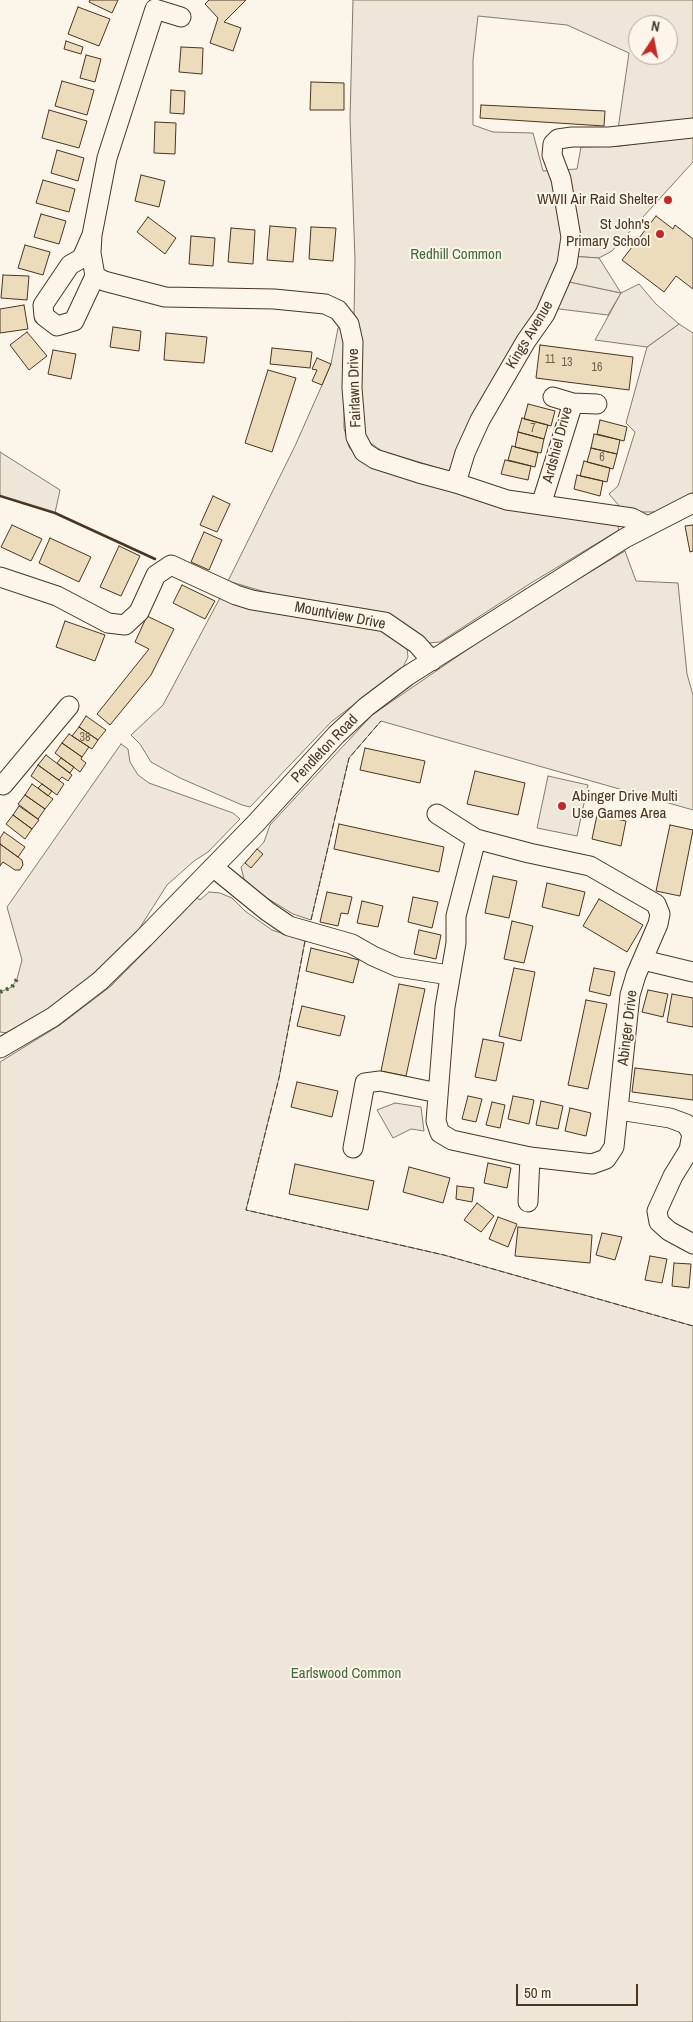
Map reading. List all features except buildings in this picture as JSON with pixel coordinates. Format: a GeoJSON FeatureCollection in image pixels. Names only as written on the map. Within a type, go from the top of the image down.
{"type":"FeatureCollection","features":[{"type":"Feature","properties":{"kind":"street"},"geometry":{"type":"LineString","coordinates":[[92,235],[82,258],[70,264],[43,305],[44,316],[57,326],[74,321],[95,276],[91,253],[92,235],[107,158],[148,5],[181,17]]}},
{"type":"Feature","properties":{"kind":"street","name":"Kings Avenue"},"geometry":{"type":"LineString","coordinates":[[456,483],[465,453],[480,420],[526,341],[545,314],[567,264],[571,237],[561,179],[552,154],[553,144],[558,140],[572,137],[609,137],[693,128]]}},
{"type":"Feature","properties":{"kind":"street","name":"Fairlawn Drive"},"geometry":{"type":"LineString","coordinates":[[95,276],[104,281],[165,297],[274,300],[325,304],[338,310],[349,324],[354,342],[352,388],[356,437],[364,452],[375,459],[507,500],[632,518],[647,526]]}},
{"type":"Feature","properties":{"kind":"street","name":"Ardshiel Drive"},"geometry":{"type":"LineString","coordinates":[[541,506],[573,403],[553,397]]}},
{"type":"Feature","properties":{"kind":"street"},"geometry":{"type":"LineString","coordinates":[[573,403],[597,404]]}},
{"type":"Feature","properties":{"kind":"street","name":"Pendleton Road"},"geometry":{"type":"LineString","coordinates":[[0,1048],[53,1017],[100,980],[213,867],[336,734],[366,707],[407,676],[604,551],[647,526],[693,503]]}},
{"type":"Feature","properties":{"kind":"street","name":"Mountview Drive"},"geometry":{"type":"LineString","coordinates":[[0,577],[57,596],[108,623],[125,625],[139,612],[156,575],[172,565],[236,595],[252,600],[385,622],[417,644],[432,660]]}},
{"type":"Feature","properties":{"kind":"street"},"geometry":{"type":"LineString","coordinates":[[1,786],[69,706]]}},
{"type":"Feature","properties":{"kind":"street"},"geometry":{"type":"LineString","coordinates":[[437,814],[476,839]]}},
{"type":"Feature","properties":{"kind":"street","name":"Abinger Drive"},"geometry":{"type":"LineString","coordinates":[[476,839],[590,866],[656,904],[660,914],[658,924],[630,995],[614,1147],[606,1159],[592,1164],[530,1157],[452,1140],[440,1133],[436,1121],[445,1007],[456,943],[456,916],[476,839]]}},
{"type":"Feature","properties":{"kind":"street"},"geometry":{"type":"LineString","coordinates":[[213,867],[267,911],[289,926],[352,944],[398,967],[449,975]]}},
{"type":"Feature","properties":{"kind":"street"},"geometry":{"type":"LineString","coordinates":[[643,960],[693,972]]}},
{"type":"Feature","properties":{"kind":"street"},"geometry":{"type":"LineString","coordinates":[[353,1148],[365,1083],[380,1082],[438,1094]]}},
{"type":"Feature","properties":{"kind":"street"},"geometry":{"type":"LineString","coordinates":[[619,1110],[670,1118],[686,1124],[692,1134],[690,1150],[673,1176],[657,1211],[659,1222],[669,1231],[693,1244]]}},
{"type":"Feature","properties":{"kind":"street"},"geometry":{"type":"LineString","coordinates":[[528,1202],[530,1157]]}},
{"type":"Feature","properties":{"kind":"green space","name":"Redhill Common"},"geometry":{"type":"Polygon","coordinates":[[[353,0],[693,0],[693,120],[618,129],[628,60],[628,65],[678,65],[678,15],[628,15],[628,53],[567,25],[478,16],[473,60],[473,125],[493,132],[533,133],[543,171],[577,169],[581,147],[620,146],[682,137],[693,130],[693,162],[612,251],[599,258],[568,256],[561,280],[621,293],[608,315],[543,307],[452,472],[382,451],[369,442],[361,427],[354,316],[355,260],[350,119],[353,0]]]}},
{"type":"Feature","properties":{"kind":"green space"},"geometry":{"type":"Polygon","coordinates":[[[679,324],[693,333],[693,495],[656,512],[641,512],[621,508],[609,494],[618,486],[635,432],[626,423],[647,347],[679,324]]]}},
{"type":"Feature","properties":{"kind":"green space"},"geometry":{"type":"Polygon","coordinates":[[[341,326],[344,340],[344,428],[349,447],[359,460],[380,468],[617,523],[619,530],[531,583],[440,642],[428,643],[378,612],[272,594],[228,581],[295,446],[331,364],[338,328],[341,326]]]}},
{"type":"Feature","properties":{"kind":"green space"},"geometry":{"type":"Polygon","coordinates":[[[0,452],[60,490],[55,513],[0,496],[0,452]]]}},
{"type":"Feature","properties":{"kind":"green space"},"geometry":{"type":"Polygon","coordinates":[[[625,551],[636,581],[678,583],[687,674],[693,695],[693,810],[381,721],[349,758],[311,920],[293,914],[262,895],[244,879],[241,867],[264,842],[270,825],[372,715],[512,619],[625,551]]]}},
{"type":"Feature","properties":{"kind":"green space"},"geometry":{"type":"Polygon","coordinates":[[[221,596],[385,630],[407,648],[408,657],[403,667],[331,722],[250,807],[180,778],[151,762],[140,744],[131,735],[163,705],[221,596]]]}},
{"type":"Feature","properties":{"kind":"green space"},"geometry":{"type":"Polygon","coordinates":[[[121,744],[128,749],[130,762],[138,775],[149,783],[233,813],[240,819],[208,852],[194,861],[167,885],[132,940],[74,990],[42,1013],[7,1033],[0,1032],[0,992],[12,987],[17,979],[22,960],[7,907],[121,744]]]}},
{"type":"Feature","properties":{"kind":"green space","name":"Abinger Drive Multi Use Games Area"},"geometry":{"type":"Polygon","coordinates":[[[548,776],[588,785],[577,836],[537,828],[548,776]]]}},
{"type":"Feature","properties":{"kind":"green space","name":"Earlswood Common"},"geometry":{"type":"Polygon","coordinates":[[[209,892],[220,893],[232,898],[245,911],[272,930],[305,941],[279,1078],[246,1210],[444,1255],[693,1326],[693,2022],[0,2022],[0,1062],[60,1025],[111,986],[197,898],[200,900],[209,892]]]}},
{"type":"Feature","properties":{"kind":"green space"},"geometry":{"type":"Polygon","coordinates":[[[395,1103],[421,1107],[424,1131],[411,1129],[393,1138],[377,1110],[395,1103]]]}},
{"type":"Feature","properties":{"kind":"shaded area"},"geometry":{"type":"Polygon","coordinates":[[[568,256],[599,258],[621,293],[560,280],[568,256]]]}},
{"type":"Feature","properties":{"kind":"shaded area"},"geometry":{"type":"Polygon","coordinates":[[[639,284],[656,304],[679,324],[647,347],[595,340],[621,293],[639,284]]]}},
{"type":"Feature","properties":{"kind":"hedge"},"geometry":{"type":"LineString","coordinates":[[0,992],[12,987],[17,979]]}},
{"type":"Feature","properties":{"kind":"fence"},"geometry":{"type":"LineString","coordinates":[[311,920],[349,758],[381,721]]}},
{"type":"Feature","properties":{"kind":"fence"},"geometry":{"type":"LineString","coordinates":[[305,941],[279,1078],[246,1210],[444,1255],[693,1326]]}},
{"type":"Feature","properties":{"kind":"wall"},"geometry":{"type":"LineString","coordinates":[[0,496],[55,513],[155,559]]}},
{"type":"Feature","properties":{"kind":"place","name":"WWII Air Raid Shelter"},"geometry":{"type":"Point","coordinates":[668,200]}},
{"type":"Feature","properties":{"kind":"place","name":"St John's Primary School"},"geometry":{"type":"Point","coordinates":[660,234]}},
{"type":"Feature","properties":{"kind":"place","name":"Abinger Drive Multi Use Games Area"},"geometry":{"type":"Point","coordinates":[562,806]}}]}
